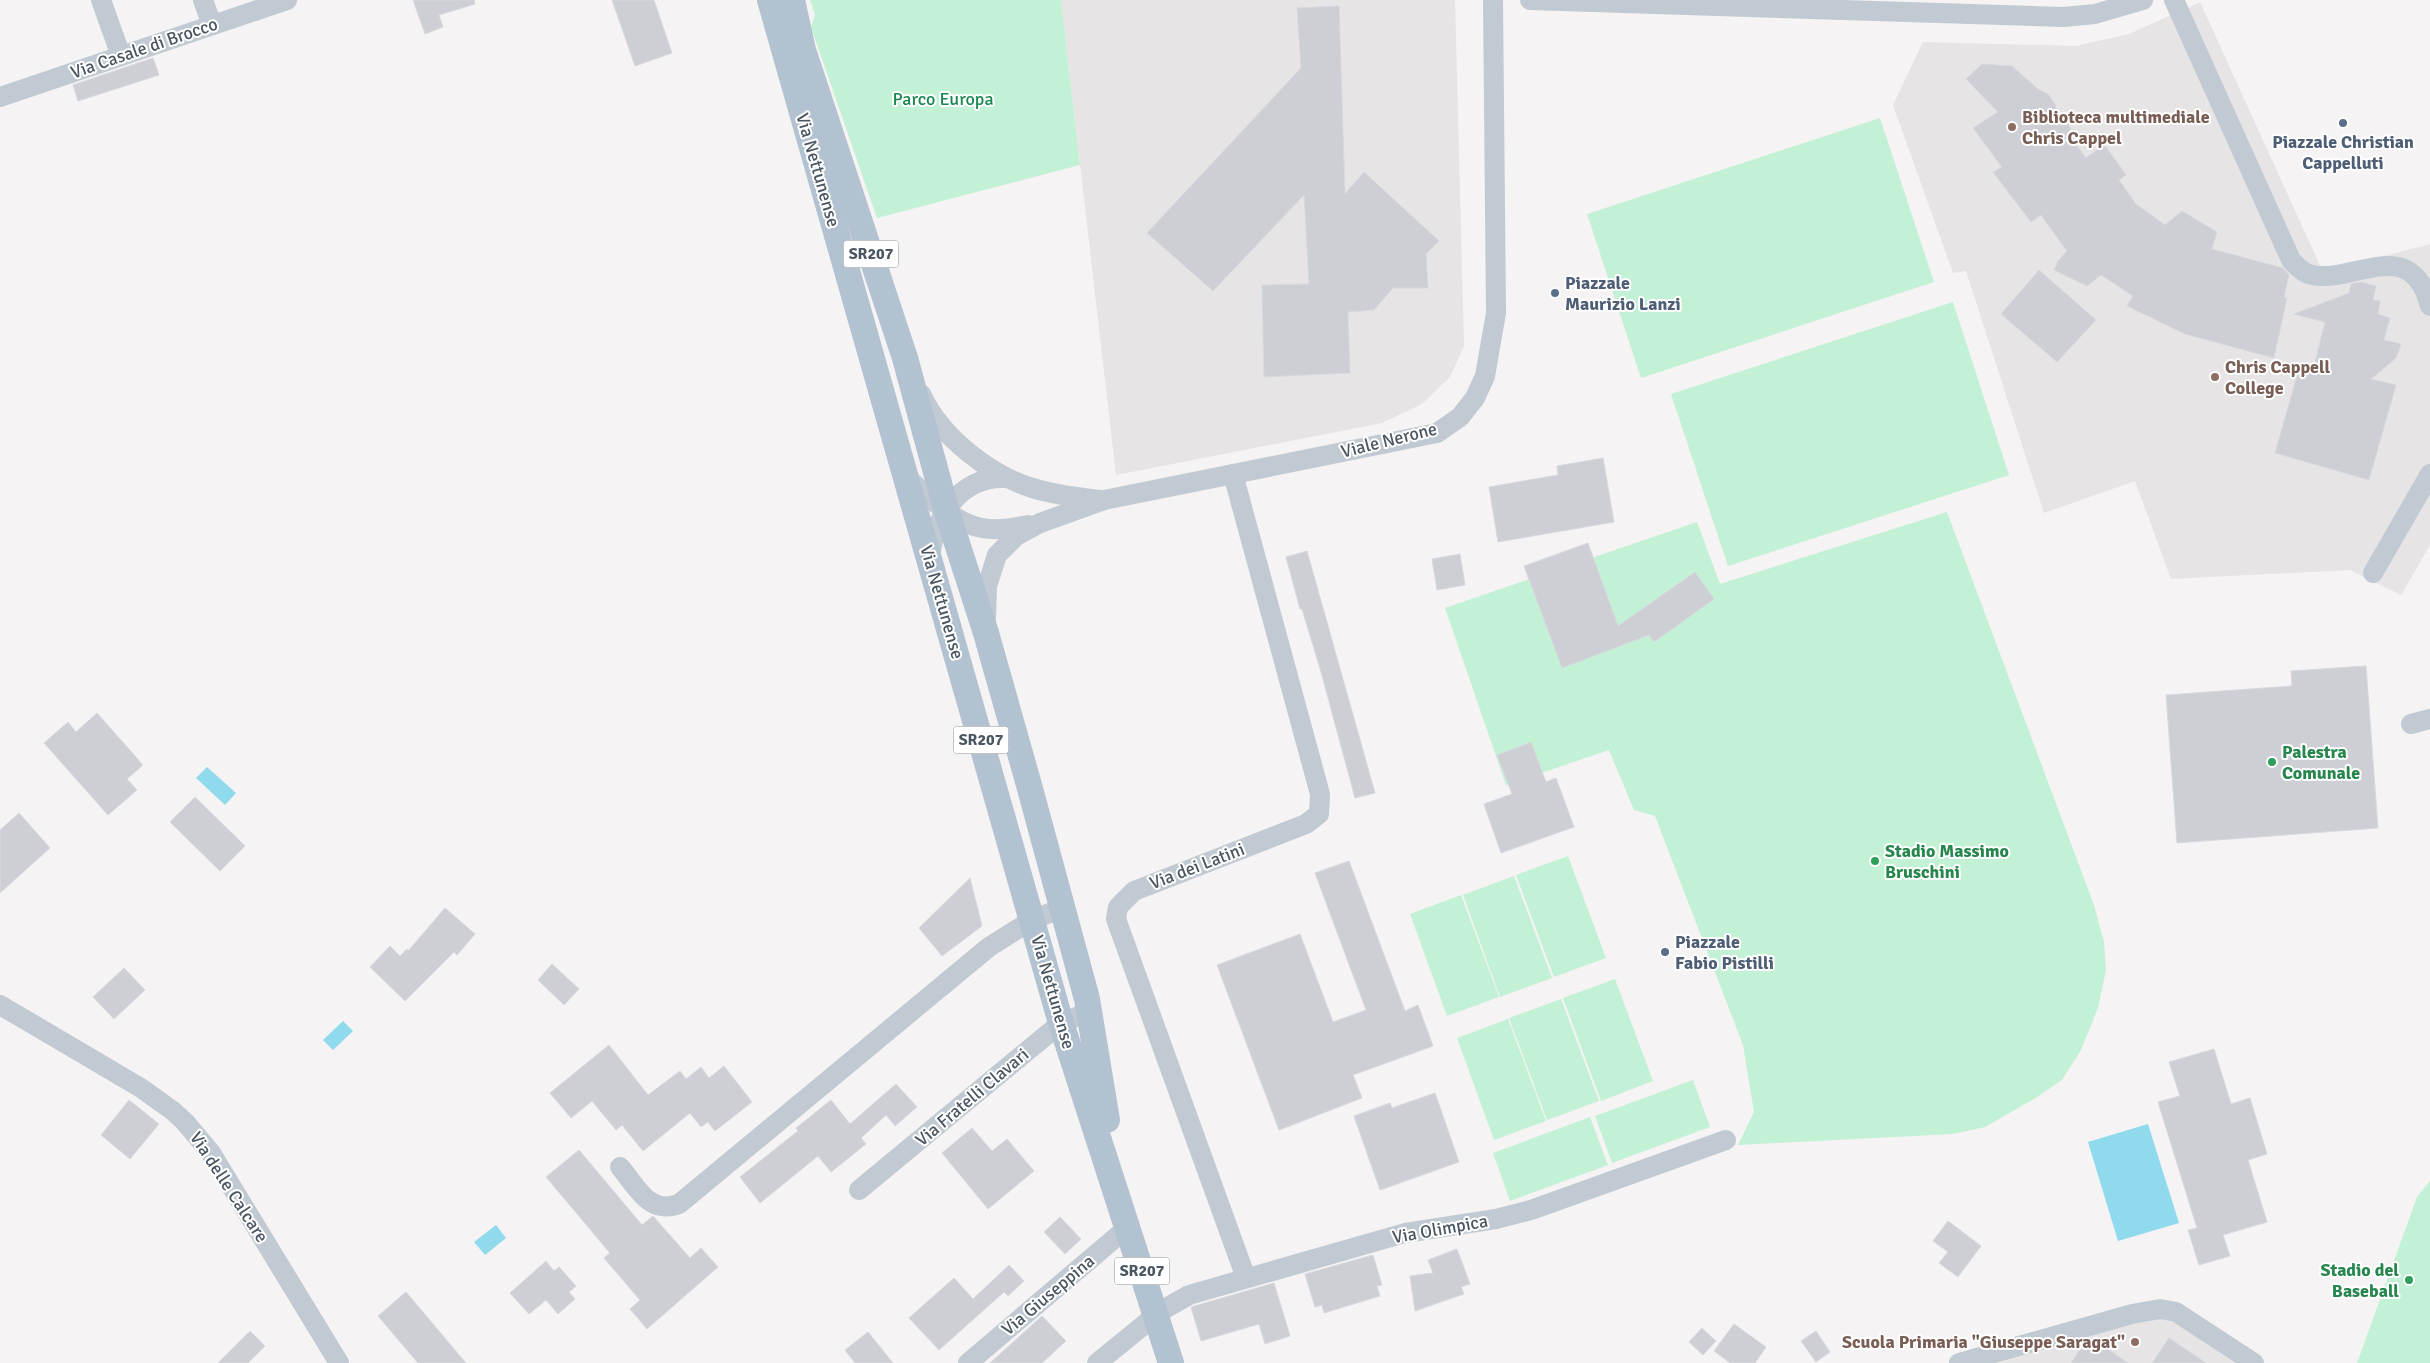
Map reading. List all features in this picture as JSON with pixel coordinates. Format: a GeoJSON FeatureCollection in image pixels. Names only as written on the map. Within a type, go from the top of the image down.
{"type":"FeatureCollection","features":[{"type":"Feature","properties":{"kind":"main road","name":"Via Nettunense"},"geometry":{"type":"LineString","coordinates":[[770,0],[1061,1023],[1120,1202],[1170,1363]]}},
{"type":"Feature","properties":{"kind":"main road","name":"Via Nettunense"},"geometry":{"type":"LineString","coordinates":[[792,0],[806,57],[905,358],[946,509],[986,633],[1062,908],[1089,1012],[1120,1202]]}},
{"type":"Feature","properties":{"kind":"street"},"geometry":{"type":"LineString","coordinates":[[101,0],[121,56]]}},
{"type":"Feature","properties":{"kind":"street"},"geometry":{"type":"LineString","coordinates":[[203,0],[212,25]]}},
{"type":"Feature","properties":{"kind":"street","name":"Via Casale di Brocco"},"geometry":{"type":"LineString","coordinates":[[0,97],[287,0]]}},
{"type":"Feature","properties":{"kind":"street","name":"Viale Nerone"},"geometry":{"type":"LineString","coordinates":[[986,633],[987,586],[997,555],[1016,536],[1040,523],[1104,500],[1437,433],[1460,417],[1476,398],[1485,376],[1496,313],[1493,0]]}},
{"type":"Feature","properties":{"kind":"street"},"geometry":{"type":"LineString","coordinates":[[1530,0],[1894,6],[2070,17],[2109,11],[2143,0]]}},
{"type":"Feature","properties":{"kind":"street"},"geometry":{"type":"LineString","coordinates":[[2174,0],[2291,260],[2303,272],[2320,276],[2376,266],[2394,267],[2410,274],[2417,281],[2427,296],[2430,306]]}},
{"type":"Feature","properties":{"kind":"street","name":"Viale Nerone"},"geometry":{"type":"LineString","coordinates":[[905,358],[924,399],[945,431],[986,467],[1004,478],[1044,492],[1104,500]]}},
{"type":"Feature","properties":{"kind":"street","name":"Via dei Latini"},"geometry":{"type":"LineString","coordinates":[[1233,474],[1320,794],[1319,814],[1312,821],[1134,891],[1118,906],[1116,919],[1246,1278]]}},
{"type":"Feature","properties":{"kind":"street"},"geometry":{"type":"LineString","coordinates":[[2373,574],[2430,474]]}},
{"type":"Feature","properties":{"kind":"street","name":"Viale Nerone"},"geometry":{"type":"LineString","coordinates":[[905,476],[963,521],[982,528],[1010,528],[1040,523]]}},
{"type":"Feature","properties":{"kind":"street","name":"Viale Nerone"},"geometry":{"type":"LineString","coordinates":[[930,561],[933,534],[946,509],[965,490],[977,482],[993,478],[1004,478]]}},
{"type":"Feature","properties":{"kind":"street"},"geometry":{"type":"LineString","coordinates":[[620,1167],[652,1203],[663,1208],[679,1204],[989,948],[1032,920],[1062,908]]}},
{"type":"Feature","properties":{"kind":"street","name":"Via delle Calcare"},"geometry":{"type":"LineString","coordinates":[[0,1005],[141,1088],[173,1111],[196,1133],[211,1153],[339,1363]]}},
{"type":"Feature","properties":{"kind":"street","name":"Via Fratelli Clavari"},"geometry":{"type":"LineString","coordinates":[[859,1190],[1061,1023],[1089,1012]]}},
{"type":"Feature","properties":{"kind":"street","name":"Via Olimpica"},"geometry":{"type":"LineString","coordinates":[[1097,1363],[1156,1315],[1182,1298],[1405,1233],[1516,1215],[1726,1140]]}},
{"type":"Feature","properties":{"kind":"street","name":"Via Giuseppina"},"geometry":{"type":"LineString","coordinates":[[968,1363],[1128,1227]]}},
{"type":"Feature","properties":{"kind":"street"},"geometry":{"type":"LineString","coordinates":[[1959,1363],[2132,1314],[2160,1309],[2182,1315],[2254,1363]]}},
{"type":"Feature","properties":{"kind":"shaded area"},"geometry":{"type":"Polygon","coordinates":[[[1061,0],[1455,0],[1464,346],[1450,377],[1422,404],[1382,423],[1116,475],[1061,0]]]}},
{"type":"Feature","properties":{"kind":"shaded area","name":"Chris Cappell College"},"geometry":{"type":"Polygon","coordinates":[[[2200,2],[2323,272],[2430,244],[2430,545],[2401,595],[2350,570],[2171,579],[2135,481],[2044,513],[1966,271],[1953,273],[1893,105],[1923,42],[2076,46],[2129,34],[2200,2]]]}},
{"type":"Feature","properties":{"kind":"shaded area","name":"Scuola Primaria \"Giuseppe Saragat\""},"geometry":{"type":"Polygon","coordinates":[[[2156,1318],[2174,1322],[2235,1363],[1998,1363],[2134,1322],[2156,1318]]]}},
{"type":"Feature","properties":{"kind":"green space","name":"Parco Europa"},"geometry":{"type":"Polygon","coordinates":[[[810,0],[1061,0],[1080,165],[877,218],[811,27],[815,15],[810,0]]]}},
{"type":"Feature","properties":{"kind":"green space"},"geometry":{"type":"Polygon","coordinates":[[[1880,118],[1934,282],[1641,378],[1587,214],[1880,118]]]}},
{"type":"Feature","properties":{"kind":"green space"},"geometry":{"type":"Polygon","coordinates":[[[1953,302],[2009,475],[1728,566],[1671,394],[1953,302]]]}},
{"type":"Feature","properties":{"kind":"green space","name":"Stadio Massimo Bruschini"},"geometry":{"type":"Polygon","coordinates":[[[1947,512],[2094,905],[2104,942],[2106,970],[2098,1008],[2081,1050],[2062,1080],[2034,1099],[1985,1127],[1953,1134],[1738,1145],[1754,1112],[1743,1045],[1655,816],[1634,810],[1609,750],[1506,785],[1445,608],[1697,522],[1720,584],[1947,512]]]}},
{"type":"Feature","properties":{"kind":"green space"},"geometry":{"type":"Polygon","coordinates":[[[1568,856],[1606,958],[1554,977],[1516,875],[1568,856]]]}},
{"type":"Feature","properties":{"kind":"green space"},"geometry":{"type":"Polygon","coordinates":[[[1514,876],[1552,978],[1500,997],[1463,895],[1514,876]]]}},
{"type":"Feature","properties":{"kind":"green space"},"geometry":{"type":"Polygon","coordinates":[[[1461,895],[1499,997],[1447,1016],[1410,914],[1461,895]]]}},
{"type":"Feature","properties":{"kind":"green space"},"geometry":{"type":"Polygon","coordinates":[[[1615,979],[1653,1081],[1601,1101],[1563,998],[1615,979]]]}},
{"type":"Feature","properties":{"kind":"green space"},"geometry":{"type":"Polygon","coordinates":[[[1561,999],[1599,1101],[1547,1120],[1509,1018],[1561,999]]]}},
{"type":"Feature","properties":{"kind":"green space"},"geometry":{"type":"Polygon","coordinates":[[[1508,1019],[1546,1121],[1494,1140],[1457,1038],[1508,1019]]]}},
{"type":"Feature","properties":{"kind":"green space"},"geometry":{"type":"Polygon","coordinates":[[[1693,1080],[1710,1127],[1612,1163],[1595,1116],[1693,1080]]]}},
{"type":"Feature","properties":{"kind":"green space"},"geometry":{"type":"Polygon","coordinates":[[[1590,1117],[1608,1165],[1510,1201],[1493,1153],[1590,1117]]]}},
{"type":"Feature","properties":{"kind":"green space","name":"Stadio del Baseball"},"geometry":{"type":"Polygon","coordinates":[[[2430,1181],[2430,1363],[2357,1363],[2417,1197],[2430,1181]]]}},
{"type":"Feature","properties":{"kind":"water"},"geometry":{"type":"Polygon","coordinates":[[[207,767],[236,793],[225,805],[196,778],[207,767]]]}},
{"type":"Feature","properties":{"kind":"water"},"geometry":{"type":"Polygon","coordinates":[[[343,1021],[353,1031],[333,1050],[323,1040],[343,1021]]]}},
{"type":"Feature","properties":{"kind":"water"},"geometry":{"type":"Polygon","coordinates":[[[2148,1124],[2179,1223],[2118,1241],[2088,1142],[2148,1124]]]}},
{"type":"Feature","properties":{"kind":"water"},"geometry":{"type":"Polygon","coordinates":[[[496,1225],[506,1238],[485,1255],[474,1242],[496,1225]]]}},
{"type":"Feature","properties":{"kind":"building"},"geometry":{"type":"Polygon","coordinates":[[[413,0],[474,0],[475,4],[439,15],[443,27],[425,34],[413,0]]]}},
{"type":"Feature","properties":{"kind":"building"},"geometry":{"type":"Polygon","coordinates":[[[612,0],[654,0],[672,53],[635,66],[612,0]]]}},
{"type":"Feature","properties":{"kind":"building"},"geometry":{"type":"Polygon","coordinates":[[[1339,6],[1345,194],[1364,172],[1439,241],[1426,254],[1428,288],[1393,288],[1374,310],[1348,312],[1350,373],[1264,377],[1262,285],[1309,284],[1304,195],[1213,291],[1147,233],[1301,68],[1297,8],[1339,6]]]}},
{"type":"Feature","properties":{"kind":"building"},"geometry":{"type":"Polygon","coordinates":[[[153,58],[159,75],[78,101],[73,85],[153,58]]]}},
{"type":"Feature","properties":{"kind":"building"},"geometry":{"type":"Polygon","coordinates":[[[1982,64],[2012,66],[2038,89],[2048,94],[2055,104],[2057,116],[2065,120],[2071,129],[2065,141],[2077,146],[2086,158],[2104,144],[2126,175],[2119,180],[2136,204],[2165,225],[2182,211],[2217,232],[2212,249],[2283,268],[2289,275],[2284,297],[2287,298],[2274,358],[2185,334],[2127,306],[2133,296],[2101,275],[2087,286],[2054,270],[2058,261],[2067,251],[2041,215],[2031,222],[1993,172],[2002,167],[1973,128],[1998,112],[1966,79],[1982,64]]]}},
{"type":"Feature","properties":{"kind":"building"},"geometry":{"type":"Polygon","coordinates":[[[2039,270],[2096,320],[2057,362],[2001,314],[2039,270]]]}},
{"type":"Feature","properties":{"kind":"building"},"geometry":{"type":"Polygon","coordinates":[[[2361,282],[2376,286],[2373,300],[2380,301],[2378,314],[2390,318],[2384,340],[2401,344],[2396,358],[2371,379],[2396,385],[2369,480],[2275,453],[2301,362],[2314,366],[2325,322],[2294,314],[2349,293],[2351,284],[2361,282]]]}},
{"type":"Feature","properties":{"kind":"building"},"geometry":{"type":"Polygon","coordinates":[[[1603,458],[1614,522],[1498,542],[1489,487],[1558,475],[1557,466],[1603,458]]]}},
{"type":"Feature","properties":{"kind":"building"},"geometry":{"type":"Polygon","coordinates":[[[1588,543],[1618,626],[1695,572],[1714,599],[1654,642],[1649,635],[1562,668],[1524,566],[1588,543]]]}},
{"type":"Feature","properties":{"kind":"building"},"geometry":{"type":"Polygon","coordinates":[[[1307,551],[1375,793],[1355,798],[1321,672],[1302,609],[1300,609],[1286,557],[1307,551]]]}},
{"type":"Feature","properties":{"kind":"building"},"geometry":{"type":"Polygon","coordinates":[[[1460,554],[1465,585],[1437,590],[1432,559],[1460,554]]]}},
{"type":"Feature","properties":{"kind":"building","name":"Palestra Comunale"},"geometry":{"type":"Polygon","coordinates":[[[2366,666],[2378,828],[2177,843],[2166,695],[2292,686],[2291,671],[2366,666]]]}},
{"type":"Feature","properties":{"kind":"building"},"geometry":{"type":"Polygon","coordinates":[[[97,713],[143,765],[127,779],[137,790],[108,815],[44,743],[68,722],[76,732],[97,713]]]}},
{"type":"Feature","properties":{"kind":"building"},"geometry":{"type":"Polygon","coordinates":[[[1531,742],[1546,782],[1556,778],[1574,827],[1501,853],[1484,804],[1512,794],[1497,755],[1531,742]]]}},
{"type":"Feature","properties":{"kind":"building"},"geometry":{"type":"Polygon","coordinates":[[[195,797],[245,846],[220,871],[170,822],[195,797]]]}},
{"type":"Feature","properties":{"kind":"building"},"geometry":{"type":"Polygon","coordinates":[[[19,813],[50,848],[0,893],[0,830],[19,813]]]}},
{"type":"Feature","properties":{"kind":"building"},"geometry":{"type":"Polygon","coordinates":[[[1349,861],[1405,1011],[1418,1005],[1433,1046],[1353,1075],[1362,1098],[1279,1130],[1217,965],[1300,934],[1333,1022],[1366,1010],[1315,873],[1349,861]]]}},
{"type":"Feature","properties":{"kind":"building"},"geometry":{"type":"Polygon","coordinates":[[[970,878],[982,926],[942,956],[919,928],[970,878]]]}},
{"type":"Feature","properties":{"kind":"building"},"geometry":{"type":"Polygon","coordinates":[[[445,908],[475,934],[457,955],[454,952],[405,1001],[370,967],[390,946],[400,956],[407,949],[408,951],[445,908]]]}},
{"type":"Feature","properties":{"kind":"building"},"geometry":{"type":"Polygon","coordinates":[[[552,964],[579,989],[564,1005],[538,980],[552,964]]]}},
{"type":"Feature","properties":{"kind":"building"},"geometry":{"type":"Polygon","coordinates":[[[124,968],[145,990],[114,1019],[93,997],[124,968]]]}},
{"type":"Feature","properties":{"kind":"building"},"geometry":{"type":"Polygon","coordinates":[[[609,1045],[648,1095],[680,1071],[686,1079],[701,1067],[709,1078],[724,1066],[752,1102],[715,1131],[708,1122],[701,1127],[690,1113],[643,1151],[622,1125],[616,1130],[592,1101],[571,1118],[550,1093],[609,1045]]]}},
{"type":"Feature","properties":{"kind":"building"},"geometry":{"type":"Polygon","coordinates":[[[2214,1049],[2231,1104],[2250,1098],[2267,1154],[2248,1160],[2267,1222],[2223,1235],[2230,1256],[2199,1265],[2188,1230],[2197,1228],[2158,1102],[2180,1096],[2169,1062],[2214,1049]]]}},
{"type":"Feature","properties":{"kind":"building"},"geometry":{"type":"Polygon","coordinates":[[[896,1084],[917,1107],[895,1126],[886,1115],[861,1138],[866,1144],[831,1172],[818,1156],[760,1203],[740,1177],[798,1131],[796,1128],[831,1100],[850,1124],[896,1084]]]}},
{"type":"Feature","properties":{"kind":"building"},"geometry":{"type":"Polygon","coordinates":[[[1435,1093],[1459,1162],[1380,1190],[1354,1116],[1390,1103],[1392,1108],[1435,1093]]]}},
{"type":"Feature","properties":{"kind":"building"},"geometry":{"type":"Polygon","coordinates":[[[129,1100],[159,1124],[130,1159],[101,1135],[129,1100]]]}},
{"type":"Feature","properties":{"kind":"building"},"geometry":{"type":"Polygon","coordinates":[[[972,1128],[992,1151],[1007,1139],[1034,1171],[988,1209],[942,1153],[972,1128]]]}},
{"type":"Feature","properties":{"kind":"building"},"geometry":{"type":"Polygon","coordinates":[[[579,1150],[642,1225],[653,1216],[690,1258],[701,1248],[718,1267],[647,1329],[630,1309],[640,1300],[604,1258],[610,1253],[546,1177],[579,1150]]]}},
{"type":"Feature","properties":{"kind":"building"},"geometry":{"type":"Polygon","coordinates":[[[1060,1217],[1081,1239],[1065,1254],[1044,1232],[1060,1217]]]}},
{"type":"Feature","properties":{"kind":"building"},"geometry":{"type":"Polygon","coordinates":[[[1948,1221],[1981,1246],[1958,1277],[1939,1263],[1948,1252],[1933,1241],[1948,1221]]]}},
{"type":"Feature","properties":{"kind":"building"},"geometry":{"type":"Polygon","coordinates":[[[1457,1249],[1470,1284],[1461,1287],[1464,1294],[1415,1311],[1410,1276],[1433,1273],[1428,1260],[1457,1249]]]}},
{"type":"Feature","properties":{"kind":"building"},"geometry":{"type":"Polygon","coordinates":[[[1373,1255],[1382,1285],[1377,1286],[1380,1296],[1324,1313],[1322,1305],[1315,1307],[1305,1274],[1373,1255]]]}},
{"type":"Feature","properties":{"kind":"building"},"geometry":{"type":"Polygon","coordinates":[[[546,1261],[554,1271],[559,1267],[576,1286],[569,1292],[575,1299],[558,1314],[546,1300],[529,1314],[510,1293],[546,1261]]]}},
{"type":"Feature","properties":{"kind":"building"},"geometry":{"type":"Polygon","coordinates":[[[1009,1265],[1024,1281],[1008,1296],[1004,1292],[939,1350],[909,1318],[954,1278],[973,1299],[1009,1265]]]}},
{"type":"Feature","properties":{"kind":"building"},"geometry":{"type":"Polygon","coordinates":[[[1274,1283],[1290,1336],[1265,1344],[1259,1324],[1201,1341],[1191,1307],[1274,1283]]]}},
{"type":"Feature","properties":{"kind":"building"},"geometry":{"type":"Polygon","coordinates":[[[406,1292],[466,1363],[418,1363],[378,1316],[406,1292]]]}},
{"type":"Feature","properties":{"kind":"building"},"geometry":{"type":"Polygon","coordinates":[[[1042,1316],[1066,1341],[1042,1363],[990,1363],[1042,1316]]]}},
{"type":"Feature","properties":{"kind":"building"},"geometry":{"type":"Polygon","coordinates":[[[1734,1324],[1766,1347],[1755,1363],[1730,1363],[1714,1351],[1734,1324]]]}},
{"type":"Feature","properties":{"kind":"building"},"geometry":{"type":"Polygon","coordinates":[[[1702,1328],[1716,1341],[1703,1355],[1689,1342],[1702,1328]]]}},
{"type":"Feature","properties":{"kind":"building"},"geometry":{"type":"Polygon","coordinates":[[[250,1331],[265,1346],[248,1363],[218,1363],[250,1331]]]}},
{"type":"Feature","properties":{"kind":"building"},"geometry":{"type":"Polygon","coordinates":[[[1816,1331],[1830,1352],[1816,1362],[1801,1341],[1816,1331]]]}},
{"type":"Feature","properties":{"kind":"building"},"geometry":{"type":"Polygon","coordinates":[[[868,1332],[893,1363],[855,1363],[845,1350],[868,1332]]]}},
{"type":"Feature","properties":{"kind":"building"},"geometry":{"type":"Polygon","coordinates":[[[2092,1338],[2128,1363],[2071,1363],[2087,1339],[2092,1338]]]}},
{"type":"Feature","properties":{"kind":"building"},"geometry":{"type":"Polygon","coordinates":[[[2169,1338],[2206,1363],[2152,1363],[2169,1338]]]}},
{"type":"Feature","properties":{"kind":"place","name":"Piazzale Christian Cappelluti"},"geometry":{"type":"Point","coordinates":[2343,123]}},
{"type":"Feature","properties":{"kind":"place","name":"Biblioteca multimediale Chris Cappel"},"geometry":{"type":"Point","coordinates":[2012,127]}},
{"type":"Feature","properties":{"kind":"place","name":"Piazzale Maurizio Lanzi"},"geometry":{"type":"Point","coordinates":[1555,293]}},
{"type":"Feature","properties":{"kind":"place","name":"Chris Cappell College"},"geometry":{"type":"Point","coordinates":[2215,377]}},
{"type":"Feature","properties":{"kind":"place","name":"Palestra Comunale"},"geometry":{"type":"Point","coordinates":[2272,762]}},
{"type":"Feature","properties":{"kind":"place","name":"Stadio Massimo Bruschini"},"geometry":{"type":"Point","coordinates":[1875,861]}},
{"type":"Feature","properties":{"kind":"place","name":"Piazzale Fabio Pistilli"},"geometry":{"type":"Point","coordinates":[1665,952]}},
{"type":"Feature","properties":{"kind":"place","name":"Stadio del Baseball"},"geometry":{"type":"Point","coordinates":[2409,1280]}},
{"type":"Feature","properties":{"kind":"place","name":"Scuola Primaria \"Giuseppe Saragat\""},"geometry":{"type":"Point","coordinates":[2135,1342]}}]}
